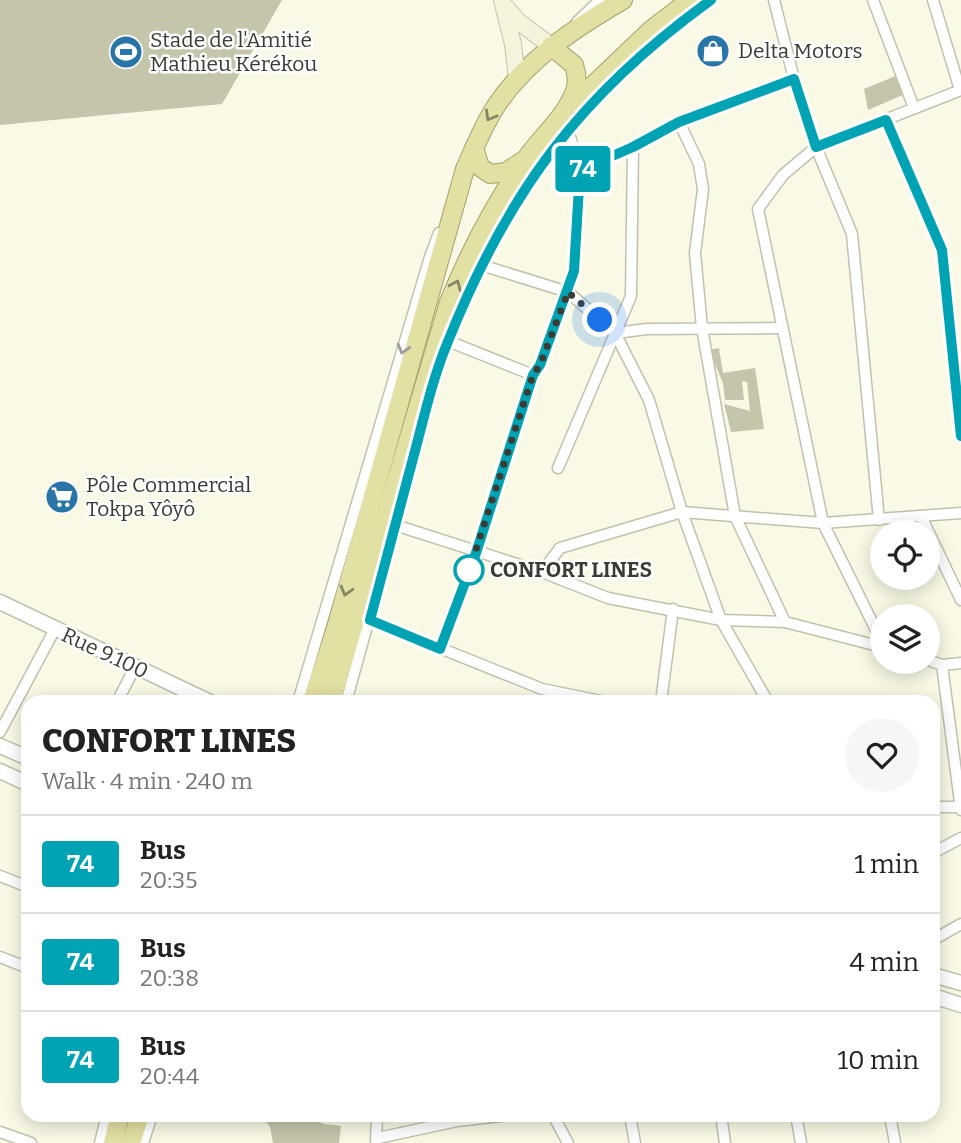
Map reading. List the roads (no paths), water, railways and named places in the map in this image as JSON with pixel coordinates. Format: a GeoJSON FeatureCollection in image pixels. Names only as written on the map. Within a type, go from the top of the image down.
{"type":"FeatureCollection","features":[{"type":"Feature","properties":{"kind":"highway"},"geometry":{"type":"LineString","coordinates":[[314,695],[336,628],[465,169],[474,148],[497,104],[517,79],[558,41],[623,0]]}},
{"type":"Feature","properties":{"kind":"highway"},"geometry":{"type":"LineString","coordinates":[[474,148],[480,167],[491,174],[506,172],[566,121],[651,30],[690,0]]}},
{"type":"Feature","properties":{"kind":"highway"},"geometry":{"type":"LineString","coordinates":[[558,41],[576,73],[576,89],[566,121]]}},
{"type":"Feature","properties":{"kind":"highway"},"geometry":{"type":"LineString","coordinates":[[333,695],[449,302],[477,242],[528,156]]}},
{"type":"Feature","properties":{"kind":"highway"},"geometry":{"type":"LineString","coordinates":[[113,1143],[118,1122]]}},
{"type":"Feature","properties":{"kind":"highway"},"geometry":{"type":"LineString","coordinates":[[131,1143],[138,1122]]}},
{"type":"Feature","properties":{"kind":"main road"},"geometry":{"type":"LineString","coordinates":[[517,79],[513,44],[502,0],[519,22],[558,41]]}},
{"type":"Feature","properties":{"kind":"street"},"geometry":{"type":"LineString","coordinates":[[558,41],[600,0]]}},
{"type":"Feature","properties":{"kind":"street"},"geometry":{"type":"LineString","coordinates":[[348,695],[448,341],[481,265],[517,198],[566,121],[631,64],[711,0]]}},
{"type":"Feature","properties":{"kind":"street"},"geometry":{"type":"LineString","coordinates":[[774,0],[794,79],[816,147],[852,234],[879,520],[961,513]]}},
{"type":"Feature","properties":{"kind":"street"},"geometry":{"type":"LineString","coordinates":[[873,0],[914,108]]}},
{"type":"Feature","properties":{"kind":"street"},"geometry":{"type":"LineString","coordinates":[[870,620],[823,523],[758,209],[783,175],[816,147],[961,90],[933,0]]}},
{"type":"Feature","properties":{"kind":"street"},"geometry":{"type":"LineString","coordinates":[[580,170],[633,147],[679,122],[794,79]]}},
{"type":"Feature","properties":{"kind":"street"},"geometry":{"type":"LineString","coordinates":[[886,120],[942,250],[961,436]]}},
{"type":"Feature","properties":{"kind":"street"},"geometry":{"type":"LineString","coordinates":[[440,649],[476,553],[533,375],[540,365],[574,271],[580,170],[566,121]]}},
{"type":"Feature","properties":{"kind":"street"},"geometry":{"type":"LineString","coordinates":[[679,122],[699,164],[703,190],[695,253],[702,328],[735,516],[785,622]]}},
{"type":"Feature","properties":{"kind":"street"},"geometry":{"type":"LineString","coordinates":[[558,468],[631,296],[633,147]]}},
{"type":"Feature","properties":{"kind":"street"},"geometry":{"type":"LineString","coordinates":[[300,695],[430,257],[465,169]]}},
{"type":"Feature","properties":{"kind":"street"},"geometry":{"type":"LineString","coordinates":[[481,265],[568,292],[615,333],[649,400],[681,512],[721,620],[764,695]]}},
{"type":"Feature","properties":{"kind":"street"},"geometry":{"type":"LineString","coordinates":[[615,333],[647,329],[782,328]]}},
{"type":"Feature","properties":{"kind":"street"},"geometry":{"type":"LineString","coordinates":[[448,341],[533,375]]}},
{"type":"Feature","properties":{"kind":"street"},"geometry":{"type":"LineString","coordinates":[[542,572],[560,548],[681,512],[823,523],[870,520]]}},
{"type":"Feature","properties":{"kind":"street"},"geometry":{"type":"LineString","coordinates":[[921,516],[961,600]]}},
{"type":"Feature","properties":{"kind":"street"},"geometry":{"type":"LineString","coordinates":[[395,525],[542,572],[608,598],[721,620],[785,622],[870,642]]}},
{"type":"Feature","properties":{"kind":"street","name":"Rue 9.100"},"geometry":{"type":"LineString","coordinates":[[0,602],[194,695]]}},
{"type":"Feature","properties":{"kind":"street"},"geometry":{"type":"LineString","coordinates":[[662,695],[673,609]]}},
{"type":"Feature","properties":{"kind":"street"},"geometry":{"type":"LineString","coordinates":[[370,620],[542,689],[572,695]]}},
{"type":"Feature","properties":{"kind":"street"},"geometry":{"type":"LineString","coordinates":[[0,732],[55,629]]}},
{"type":"Feature","properties":{"kind":"street"},"geometry":{"type":"LineString","coordinates":[[940,807],[961,808],[942,664],[961,663]]}},
{"type":"Feature","properties":{"kind":"street"},"geometry":{"type":"LineString","coordinates":[[121,695],[135,667]]}},
{"type":"Feature","properties":{"kind":"street"},"geometry":{"type":"LineString","coordinates":[[0,746],[21,755]]}},
{"type":"Feature","properties":{"kind":"street"},"geometry":{"type":"LineString","coordinates":[[0,771],[21,781]]}},
{"type":"Feature","properties":{"kind":"street"},"geometry":{"type":"LineString","coordinates":[[940,849],[961,838]]}},
{"type":"Feature","properties":{"kind":"street"},"geometry":{"type":"LineString","coordinates":[[0,876],[21,884]]}},
{"type":"Feature","properties":{"kind":"street"},"geometry":{"type":"LineString","coordinates":[[940,936],[961,924]]}},
{"type":"Feature","properties":{"kind":"street"},"geometry":{"type":"LineString","coordinates":[[0,957],[21,965]]}},
{"type":"Feature","properties":{"kind":"street"},"geometry":{"type":"LineString","coordinates":[[940,977],[961,983]]}},
{"type":"Feature","properties":{"kind":"street"},"geometry":{"type":"LineString","coordinates":[[940,999],[961,1005]]}},
{"type":"Feature","properties":{"kind":"street"},"geometry":{"type":"LineString","coordinates":[[100,1143],[105,1122]]}},
{"type":"Feature","properties":{"kind":"street"},"geometry":{"type":"LineString","coordinates":[[143,1143],[150,1122]]}},
{"type":"Feature","properties":{"kind":"street"},"geometry":{"type":"LineString","coordinates":[[377,1122],[377,1140],[441,1122]]}},
{"type":"Feature","properties":{"kind":"street"},"geometry":{"type":"LineString","coordinates":[[557,1122],[568,1143]]}},
{"type":"Feature","properties":{"kind":"street"},"geometry":{"type":"LineString","coordinates":[[631,1122],[635,1143]]}},
{"type":"Feature","properties":{"kind":"street"},"geometry":{"type":"LineString","coordinates":[[722,1122],[725,1143]]}},
{"type":"Feature","properties":{"kind":"street"},"geometry":{"type":"LineString","coordinates":[[797,1122],[800,1143]]}},
{"type":"Feature","properties":{"kind":"street"},"geometry":{"type":"LineString","coordinates":[[891,1122],[895,1143]]}},
{"type":"Feature","properties":{"kind":"street"},"geometry":{"type":"LineString","coordinates":[[0,1132],[31,1143]]}},
{"type":"Feature","properties":{"kind":"place","name":"Delta Motors"},"geometry":{"type":"Point","coordinates":[713,51]}},
{"type":"Feature","properties":{"kind":"place","name":"Stade de l'Amitié Mathieu Kérékou"},"geometry":{"type":"Point","coordinates":[126,52]}},
{"type":"Feature","properties":{"kind":"place","name":"Pôle Commercial Tokpa Yôyô"},"geometry":{"type":"Point","coordinates":[62,497]}},
{"type":"Feature","properties":{"kind":"place","name":"CONFORT LINES"},"geometry":{"type":"Point","coordinates":[469,570]}}]}
